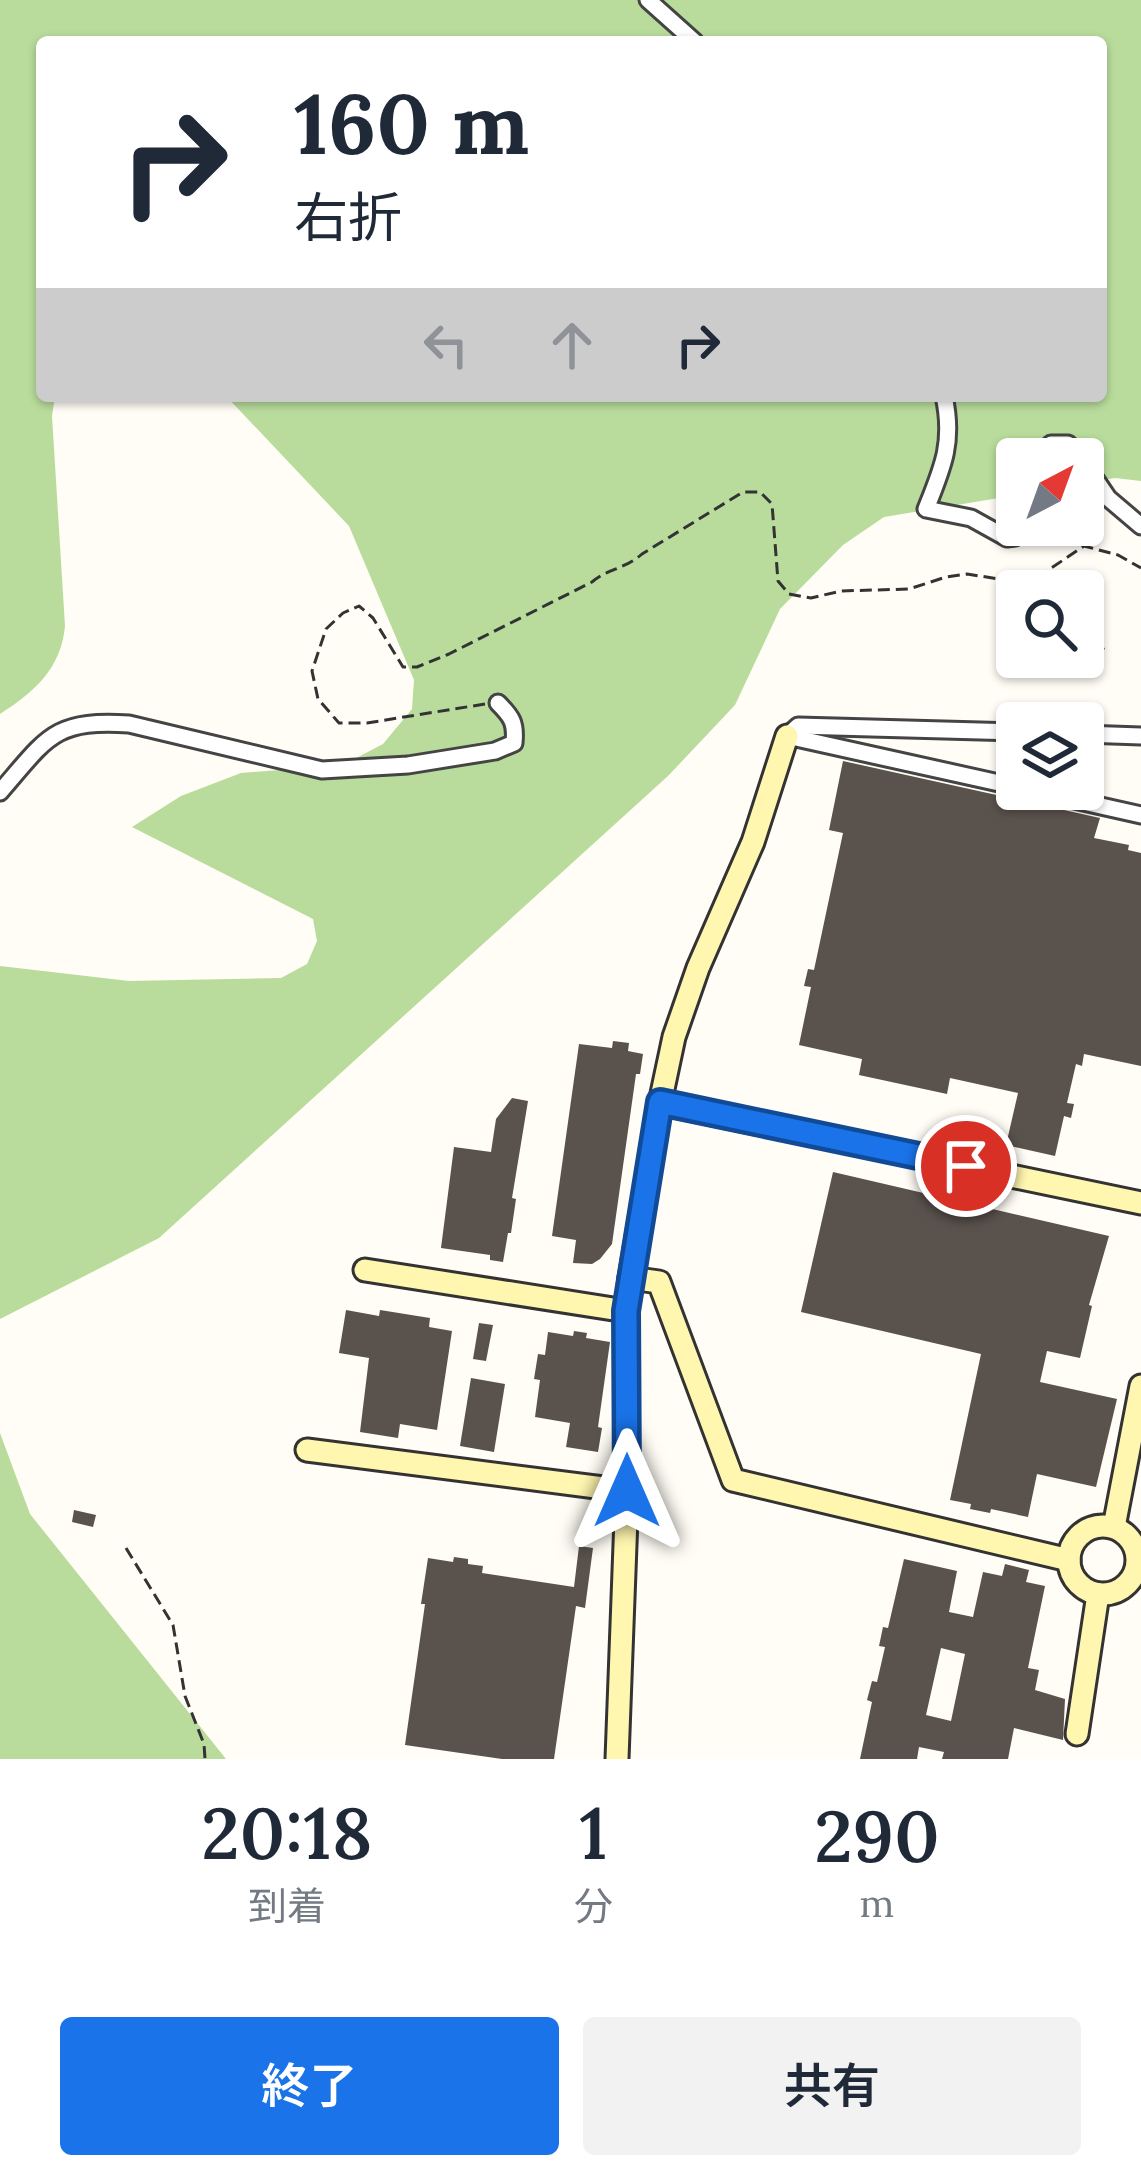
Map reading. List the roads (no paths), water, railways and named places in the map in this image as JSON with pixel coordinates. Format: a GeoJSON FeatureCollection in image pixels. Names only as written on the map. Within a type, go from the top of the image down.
{"type":"FeatureCollection","features":[{"type":"Feature","properties":{"kind":"street"},"geometry":{"type":"LineString","coordinates":[[648,0],[688,36]]}},
{"type":"Feature","properties":{"kind":"street"},"geometry":{"type":"LineString","coordinates":[[945,402],[946,460],[926,508],[970,518],[996,532]]}},
{"type":"Feature","properties":{"kind":"street"},"geometry":{"type":"LineString","coordinates":[[1104,492],[1141,526]]}},
{"type":"Feature","properties":{"kind":"street"},"geometry":{"type":"LineString","coordinates":[[0,792],[46,739],[71,726],[129,724],[322,770],[408,765],[495,751],[514,743],[515,731],[514,718],[499,703]]}},
{"type":"Feature","properties":{"kind":"street"},"geometry":{"type":"LineString","coordinates":[[617,1759],[627,1491],[626,1311],[660,1102],[674,1037],[698,968],[753,842],[788,736],[798,726],[996,732]]}},
{"type":"Feature","properties":{"kind":"street"},"geometry":{"type":"LineString","coordinates":[[1104,735],[1141,736]]}},
{"type":"Feature","properties":{"kind":"street"},"geometry":{"type":"LineString","coordinates":[[788,736],[996,782]]}},
{"type":"Feature","properties":{"kind":"street"},"geometry":{"type":"LineString","coordinates":[[1104,807],[1141,815]]}},
{"type":"Feature","properties":{"kind":"street"},"geometry":{"type":"LineString","coordinates":[[660,1102],[1141,1203]]}},
{"type":"Feature","properties":{"kind":"street"},"geometry":{"type":"LineString","coordinates":[[365,1270],[626,1311]]}},
{"type":"Feature","properties":{"kind":"street"},"geometry":{"type":"LineString","coordinates":[[630,1279],[659,1282],[733,1480],[1069,1560]]}},
{"type":"Feature","properties":{"kind":"street"},"geometry":{"type":"LineString","coordinates":[[1114,1527],[1141,1386]]}},
{"type":"Feature","properties":{"kind":"street"},"geometry":{"type":"LineString","coordinates":[[307,1450],[627,1491]]}},
{"type":"Feature","properties":{"kind":"street"},"geometry":{"type":"LineString","coordinates":[[1114,1527],[1132,1541],[1138,1562],[1129,1583],[1109,1594],[1098,1594],[1075,1578],[1069,1560],[1083,1532],[1114,1527]]}},
{"type":"Feature","properties":{"kind":"street"},"geometry":{"type":"LineString","coordinates":[[1076,1734],[1098,1594]]}}]}
